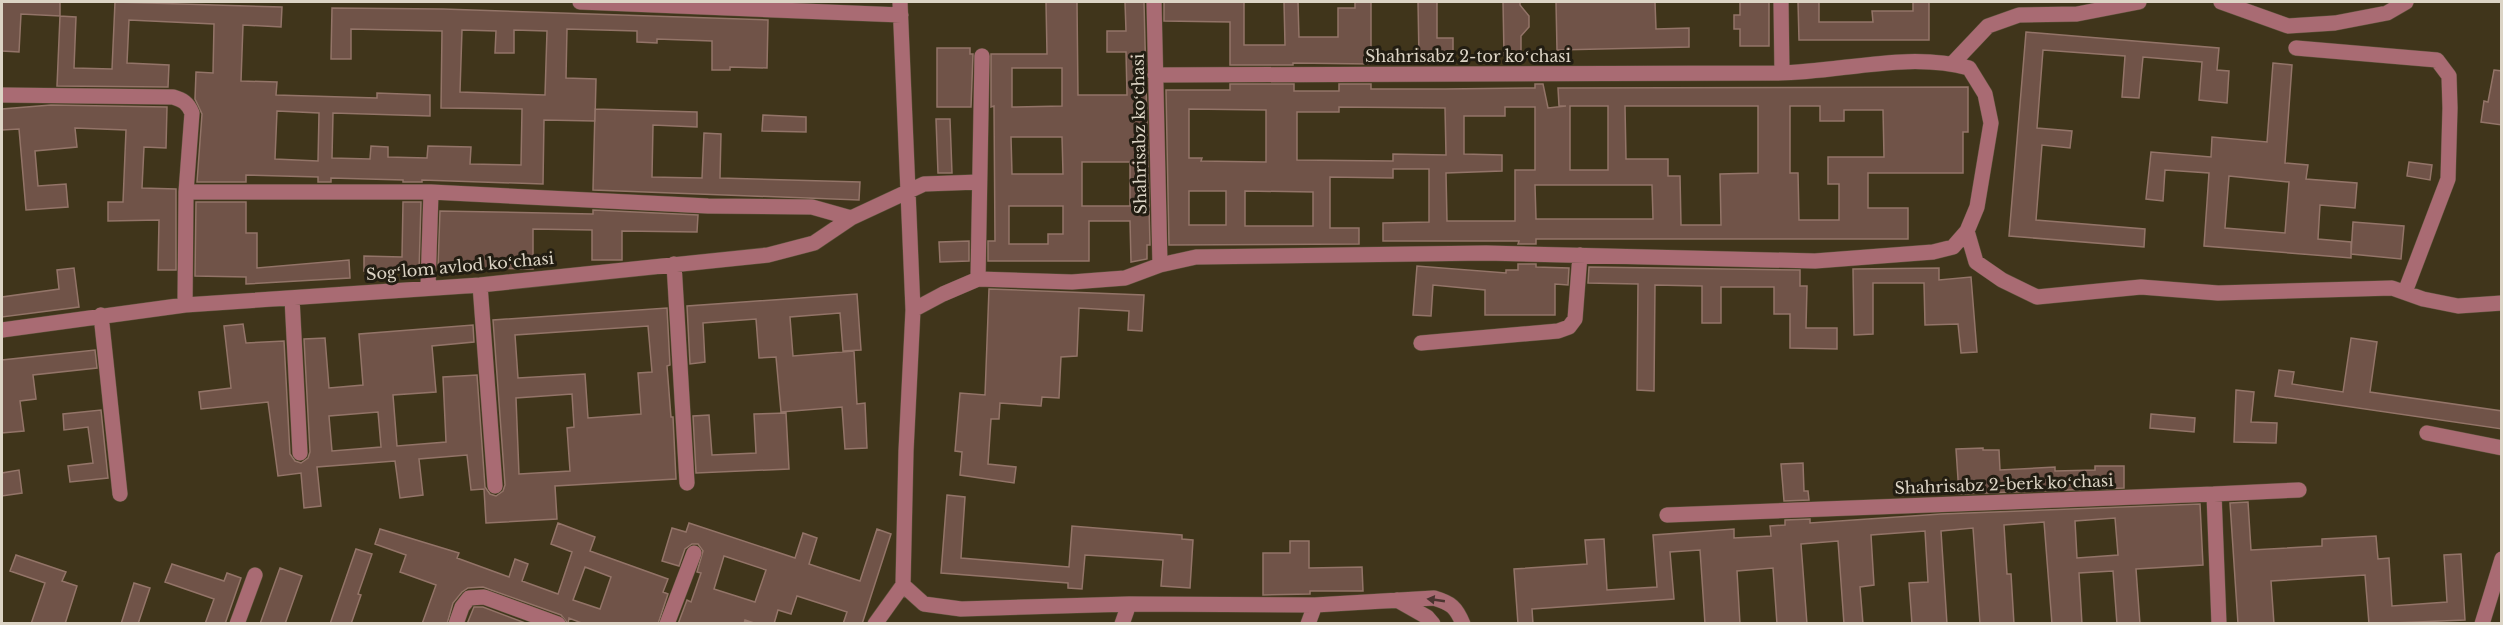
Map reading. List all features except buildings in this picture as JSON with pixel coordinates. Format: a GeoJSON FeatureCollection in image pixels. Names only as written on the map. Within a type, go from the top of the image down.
{"type":"FeatureCollection","features":[{"type":"Feature","properties":{"kind":"street"},"geometry":{"type":"LineString","coordinates":[[579,2],[900,8],[913,310],[906,451],[903,585],[875,624]]}},
{"type":"Feature","properties":{"kind":"street","name":"Shahrisabz koʻchasi"},"geometry":{"type":"LineString","coordinates":[[1154,2],[1160,265]]}},
{"type":"Feature","properties":{"kind":"street"},"geometry":{"type":"LineString","coordinates":[[1781,2],[1782,73]]}},
{"type":"Feature","properties":{"kind":"street"},"geometry":{"type":"LineString","coordinates":[[1952,64],[1988,26],[2019,15],[2077,14],[2139,2]]}},
{"type":"Feature","properties":{"kind":"street"},"geometry":{"type":"LineString","coordinates":[[2221,2],[2288,26],[2335,23],[2387,13],[2406,2]]}},
{"type":"Feature","properties":{"kind":"street"},"geometry":{"type":"LineString","coordinates":[[2296,48],[2437,60],[2449,76],[2448,179],[2406,292]]}},
{"type":"Feature","properties":{"kind":"street"},"geometry":{"type":"LineString","coordinates":[[978,279],[982,56]]}},
{"type":"Feature","properties":{"kind":"street","name":"Shahrisabz 2-tor koʻchasi"},"geometry":{"type":"LineString","coordinates":[[1155,75],[1782,73],[1921,61],[1952,64]]}},
{"type":"Feature","properties":{"kind":"street"},"geometry":{"type":"LineString","coordinates":[[913,310],[978,279],[1072,282],[1125,278],[1160,265],[1196,257],[1486,253],[1815,261],[1933,252],[1953,247],[1967,231],[1977,207],[1991,123],[1985,94],[1969,68],[1952,64]]}},
{"type":"Feature","properties":{"kind":"street"},"geometry":{"type":"LineString","coordinates":[[2,95],[161,97],[183,100],[190,106],[192,113],[186,192],[185,305]]}},
{"type":"Feature","properties":{"kind":"street","name":"Sogʻlom avlod koʻchasi"},"geometry":{"type":"LineString","coordinates":[[2,330],[185,305],[480,285],[768,255],[814,243],[851,218],[909,193],[924,184],[979,182]]}},
{"type":"Feature","properties":{"kind":"street"},"geometry":{"type":"LineString","coordinates":[[186,192],[431,192],[708,207],[812,207],[851,218]]}},
{"type":"Feature","properties":{"kind":"street"},"geometry":{"type":"LineString","coordinates":[[428,287],[431,192]]}},
{"type":"Feature","properties":{"kind":"street"},"geometry":{"type":"LineString","coordinates":[[1967,231],[1976,262],[2002,280],[2037,297],[2141,287],[2218,294],[2392,288],[2458,306],[2502,303]]}},
{"type":"Feature","properties":{"kind":"street"},"geometry":{"type":"LineString","coordinates":[[1421,343],[1558,331],[1569,327],[1575,319],[1580,255]]}},
{"type":"Feature","properties":{"kind":"street"},"geometry":{"type":"LineString","coordinates":[[674,264],[687,483]]}},
{"type":"Feature","properties":{"kind":"street"},"geometry":{"type":"LineString","coordinates":[[480,285],[495,486]]}},
{"type":"Feature","properties":{"kind":"street"},"geometry":{"type":"LineString","coordinates":[[292,298],[300,453]]}},
{"type":"Feature","properties":{"kind":"street"},"geometry":{"type":"LineString","coordinates":[[101,315],[120,494]]}},
{"type":"Feature","properties":{"kind":"street"},"geometry":{"type":"LineString","coordinates":[[2427,433],[2502,448]]}},
{"type":"Feature","properties":{"kind":"street","name":"Shahrisabz 2-berk koʻchasi"},"geometry":{"type":"LineString","coordinates":[[1667,514],[2299,490]]}},
{"type":"Feature","properties":{"kind":"street"},"geometry":{"type":"LineString","coordinates":[[2214,494],[2219,624]]}},
{"type":"Feature","properties":{"kind":"street"},"geometry":{"type":"LineString","coordinates":[[667,624],[694,553]]}},
{"type":"Feature","properties":{"kind":"street"},"geometry":{"type":"LineString","coordinates":[[2482,624],[2502,559]]}},
{"type":"Feature","properties":{"kind":"street"},"geometry":{"type":"LineString","coordinates":[[237,624],[255,575]]}},
{"type":"Feature","properties":{"kind":"street"},"geometry":{"type":"LineString","coordinates":[[903,585],[924,604],[961,609],[1129,604],[1315,605],[1434,598],[1450,603],[1457,610],[1463,624]]}},
{"type":"Feature","properties":{"kind":"street"},"geometry":{"type":"LineString","coordinates":[[456,624],[462,607],[469,598],[483,597],[558,624]]}},
{"type":"Feature","properties":{"kind":"street"},"geometry":{"type":"LineString","coordinates":[[1397,600],[1427,617],[1432,624]]}},
{"type":"Feature","properties":{"kind":"street"},"geometry":{"type":"LineString","coordinates":[[1122,624],[1129,604]]}},
{"type":"Feature","properties":{"kind":"street"},"geometry":{"type":"LineString","coordinates":[[1308,624],[1315,605]]}}]}
